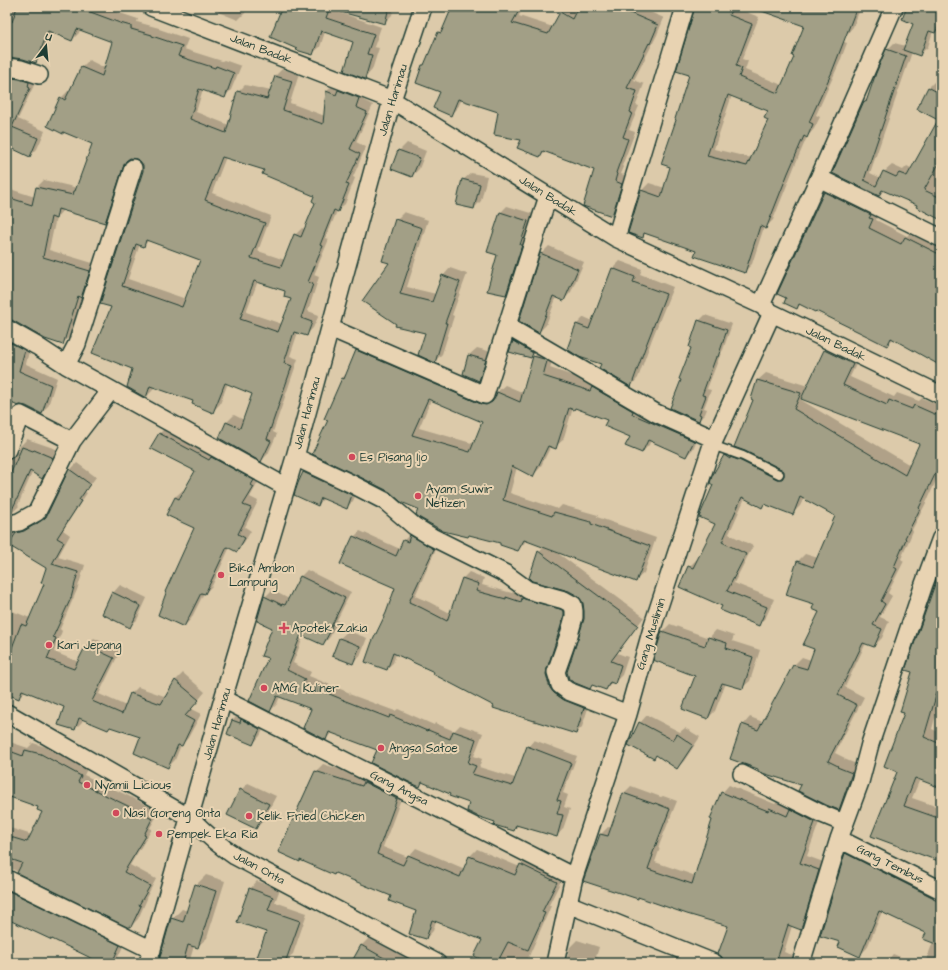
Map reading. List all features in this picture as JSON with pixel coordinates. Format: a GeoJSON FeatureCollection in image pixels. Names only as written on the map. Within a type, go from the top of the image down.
{"type":"FeatureCollection","features":[{"type":"Feature","properties":{"kind":"street","name":"Jalan Badak"},"geometry":{"type":"LineString","coordinates":[[151,7],[392,100],[616,238],[766,309],[941,395]]}},
{"type":"Feature","properties":{"kind":"street","name":"Jalan Harimau"},"geometry":{"type":"LineString","coordinates":[[150,957],[223,699],[295,457],[392,100],[423,7]]}},
{"type":"Feature","properties":{"kind":"street"},"geometry":{"type":"LineString","coordinates":[[616,238],[685,7]]}},
{"type":"Feature","properties":{"kind":"street","name":"Gang Muslimin"},"geometry":{"type":"LineString","coordinates":[[555,963],[574,877],[628,714],[653,625],[713,442],[819,178],[894,7]]}},
{"type":"Feature","properties":{"kind":"street"},"geometry":{"type":"LineString","coordinates":[[7,67],[21,69],[39,75]]}},
{"type":"Feature","properties":{"kind":"street"},"geometry":{"type":"LineString","coordinates":[[66,365],[76,344],[133,168]]}},
{"type":"Feature","properties":{"kind":"street"},"geometry":{"type":"LineString","coordinates":[[819,178],[941,238]]}},
{"type":"Feature","properties":{"kind":"street"},"geometry":{"type":"LineString","coordinates":[[330,328],[485,394],[548,196]]}},
{"type":"Feature","properties":{"kind":"street"},"geometry":{"type":"LineString","coordinates":[[507,326],[656,413],[713,442]]}},
{"type":"Feature","properties":{"kind":"street"},"geometry":{"type":"LineString","coordinates":[[7,329],[66,365],[286,487]]}},
{"type":"Feature","properties":{"kind":"street"},"geometry":{"type":"LineString","coordinates":[[7,525],[20,522],[37,512],[72,441],[111,390]]}},
{"type":"Feature","properties":{"kind":"street"},"geometry":{"type":"LineString","coordinates":[[7,450],[21,415],[72,441]]}},
{"type":"Feature","properties":{"kind":"street"},"geometry":{"type":"LineString","coordinates":[[295,457],[385,501],[414,526],[432,538],[506,574],[528,590],[564,600],[573,605],[574,617],[556,672],[560,685],[568,691],[628,714]]}},
{"type":"Feature","properties":{"kind":"street"},"geometry":{"type":"LineString","coordinates":[[801,963],[842,831],[860,782],[870,744],[941,538]]}},
{"type":"Feature","properties":{"kind":"street","name":"Gang Angsa"},"geometry":{"type":"LineString","coordinates":[[223,699],[574,877]]}},
{"type":"Feature","properties":{"kind":"street","name":"Jalan Onta"},"geometry":{"type":"LineString","coordinates":[[7,713],[190,818],[201,830],[235,856],[437,963]]}},
{"type":"Feature","properties":{"kind":"street","name":"Gang Tembus"},"geometry":{"type":"LineString","coordinates":[[742,774],[822,814],[842,831],[941,890]]}},
{"type":"Feature","properties":{"kind":"street"},"geometry":{"type":"LineString","coordinates":[[7,879],[150,957]]}},
{"type":"Feature","properties":{"kind":"street"},"geometry":{"type":"LineString","coordinates":[[568,904],[714,963]]}},
{"type":"Feature","properties":{"kind":"lane"},"geometry":{"type":"LineString","coordinates":[[713,442],[779,474]]}},
{"type":"Feature","properties":{"kind":"building"},"geometry":{"type":"Polygon","coordinates":[[[17,7],[77,7],[131,26],[131,29],[182,46],[178,56],[215,68],[216,66],[234,73],[225,98],[199,89],[190,119],[226,133],[237,91],[267,99],[275,76],[292,81],[283,110],[323,124],[326,91],[336,95],[338,90],[359,98],[356,107],[367,112],[350,149],[360,154],[346,184],[349,185],[338,212],[334,210],[320,245],[323,246],[308,282],[313,284],[301,318],[312,322],[307,336],[294,332],[284,363],[292,366],[267,439],[271,441],[261,462],[219,438],[226,422],[240,428],[252,394],[225,383],[213,413],[192,404],[193,401],[150,386],[146,398],[127,387],[132,369],[92,353],[111,307],[100,304],[143,171],[143,165],[140,161],[130,158],[126,161],[105,223],[58,209],[56,219],[51,217],[43,257],[90,271],[81,298],[78,296],[63,345],[45,339],[12,320],[7,319],[7,197],[32,205],[36,187],[73,195],[92,144],[63,132],[63,134],[47,126],[60,97],[65,100],[81,67],[102,76],[112,42],[77,29],[72,41],[48,31],[36,63],[23,59],[7,57],[7,21],[12,22],[17,7]],[[222,157],[205,200],[265,223],[251,258],[281,267],[294,234],[301,237],[315,203],[312,201],[314,196],[262,174],[264,170],[222,157]],[[146,240],[144,247],[136,244],[122,286],[182,307],[200,260],[146,240]],[[254,281],[240,319],[278,332],[291,299],[284,297],[285,291],[254,281]]]}},
{"type":"Feature","properties":{"kind":"building"},"geometry":{"type":"Polygon","coordinates":[[[282,7],[330,7],[326,18],[374,34],[367,54],[372,55],[365,79],[344,71],[353,42],[321,31],[313,55],[296,50],[297,49],[270,37],[282,7]]]}},
{"type":"Feature","properties":{"kind":"building"},"geometry":{"type":"Polygon","coordinates":[[[342,7],[389,7],[385,24],[341,12],[342,7]]]}},
{"type":"Feature","properties":{"kind":"building"},"geometry":{"type":"Polygon","coordinates":[[[452,7],[521,7],[512,23],[548,34],[560,12],[572,19],[578,7],[616,7],[658,25],[650,44],[649,43],[627,88],[637,91],[630,112],[632,113],[623,137],[628,139],[616,173],[615,181],[622,184],[612,216],[583,206],[594,170],[543,151],[540,157],[517,148],[521,140],[494,135],[498,112],[458,99],[451,116],[433,108],[440,92],[416,83],[422,65],[424,65],[438,32],[441,33],[452,7]]]}},
{"type":"Feature","properties":{"kind":"building"},"geometry":{"type":"Polygon","coordinates":[[[695,7],[732,7],[729,15],[752,24],[736,66],[742,68],[739,77],[778,93],[794,57],[792,56],[804,26],[756,9],[757,7],[857,7],[832,72],[809,122],[813,124],[807,138],[804,136],[766,229],[760,226],[745,273],[694,256],[696,251],[644,233],[643,238],[628,233],[641,190],[661,197],[670,167],[661,164],[689,75],[676,71],[695,7]],[[728,95],[707,156],[747,166],[768,120],[764,118],[768,111],[728,95]]]}},
{"type":"Feature","properties":{"kind":"building"},"geometry":{"type":"Polygon","coordinates":[[[907,7],[941,7],[941,21],[935,33],[929,31],[920,56],[903,50],[913,24],[902,19],[907,7]]]}},
{"type":"Feature","properties":{"kind":"building"},"geometry":{"type":"Polygon","coordinates":[[[886,49],[906,56],[864,180],[876,186],[883,171],[896,177],[899,173],[907,176],[938,120],[917,109],[928,87],[941,94],[941,160],[924,190],[941,198],[941,220],[916,207],[917,205],[882,190],[879,196],[832,173],[864,101],[866,102],[886,49]]]}},
{"type":"Feature","properties":{"kind":"building"},"geometry":{"type":"Polygon","coordinates":[[[7,77],[29,82],[28,87],[30,88],[12,127],[38,138],[30,157],[7,146],[7,77]]]}},
{"type":"Feature","properties":{"kind":"building"},"geometry":{"type":"Polygon","coordinates":[[[398,150],[420,158],[412,177],[391,169],[398,150]]]}},
{"type":"Feature","properties":{"kind":"building"},"geometry":{"type":"Polygon","coordinates":[[[462,179],[480,184],[474,209],[456,205],[462,179]]]}},
{"type":"Feature","properties":{"kind":"building"},"geometry":{"type":"Polygon","coordinates":[[[824,192],[871,215],[869,218],[873,219],[869,228],[901,244],[905,237],[941,255],[941,366],[891,338],[887,346],[799,304],[797,309],[784,303],[786,298],[777,294],[824,192]]]}},
{"type":"Feature","properties":{"kind":"building"},"geometry":{"type":"Polygon","coordinates":[[[500,212],[528,221],[506,295],[487,291],[497,255],[487,252],[500,212]]]}},
{"type":"Feature","properties":{"kind":"building"},"geometry":{"type":"Polygon","coordinates":[[[395,219],[422,228],[400,294],[432,302],[442,275],[460,282],[445,323],[447,323],[435,363],[418,355],[425,333],[395,326],[396,324],[362,301],[389,263],[382,261],[395,219]]]}},
{"type":"Feature","properties":{"kind":"building"},"geometry":{"type":"Polygon","coordinates":[[[540,253],[578,269],[564,301],[553,296],[539,333],[519,321],[540,253]]]}},
{"type":"Feature","properties":{"kind":"building"},"geometry":{"type":"Polygon","coordinates":[[[612,268],[635,277],[633,282],[666,294],[631,387],[599,368],[601,364],[579,357],[567,349],[576,324],[589,329],[612,268]]]}},
{"type":"Feature","properties":{"kind":"building"},"geometry":{"type":"Polygon","coordinates":[[[698,320],[727,330],[718,357],[716,357],[702,395],[706,396],[699,414],[701,415],[699,421],[670,408],[681,380],[679,379],[691,348],[689,347],[698,320]]]}},
{"type":"Feature","properties":{"kind":"building"},"geometry":{"type":"Polygon","coordinates":[[[513,341],[533,353],[531,358],[509,352],[513,341]]]}},
{"type":"Feature","properties":{"kind":"building"},"geometry":{"type":"Polygon","coordinates":[[[11,343],[25,350],[19,371],[51,385],[42,414],[26,406],[18,406],[7,401],[7,356],[11,343]]]}},
{"type":"Feature","properties":{"kind":"building"},"geometry":{"type":"Polygon","coordinates":[[[356,350],[481,404],[486,405],[492,402],[497,392],[520,402],[533,356],[547,361],[543,376],[590,391],[592,387],[633,411],[632,414],[694,441],[686,457],[648,440],[642,453],[625,446],[630,437],[604,426],[607,420],[575,408],[574,410],[569,408],[556,449],[548,446],[533,477],[512,466],[503,500],[552,516],[554,512],[591,522],[591,524],[650,546],[636,582],[524,540],[518,551],[500,545],[500,543],[469,535],[468,537],[443,531],[420,518],[416,515],[418,509],[401,502],[390,492],[312,454],[328,420],[324,419],[342,378],[344,379],[356,350]],[[428,399],[412,435],[470,452],[482,422],[428,399]]]}},
{"type":"Feature","properties":{"kind":"building"},"geometry":{"type":"Polygon","coordinates":[[[824,350],[853,364],[843,385],[887,405],[889,400],[912,409],[914,405],[941,417],[941,462],[905,538],[906,539],[894,567],[897,569],[881,601],[885,604],[873,625],[882,629],[874,647],[863,643],[838,695],[857,705],[828,761],[838,766],[837,767],[852,773],[839,810],[798,791],[801,785],[759,772],[758,769],[730,759],[742,724],[758,730],[793,665],[807,669],[814,649],[803,645],[819,612],[812,609],[814,604],[786,595],[797,561],[813,567],[835,516],[800,497],[793,515],[764,504],[762,508],[742,497],[722,542],[746,554],[727,591],[767,607],[759,626],[720,610],[722,606],[679,587],[688,566],[693,568],[715,524],[699,517],[713,485],[710,483],[712,476],[724,455],[730,459],[730,457],[741,461],[777,479],[782,479],[784,476],[784,471],[781,469],[734,447],[753,400],[751,399],[757,380],[801,393],[794,409],[905,475],[919,444],[801,399],[824,350]]]}},
{"type":"Feature","properties":{"kind":"building"},"geometry":{"type":"Polygon","coordinates":[[[468,355],[486,360],[479,381],[463,374],[468,355]]]}},
{"type":"Feature","properties":{"kind":"building"},"geometry":{"type":"Polygon","coordinates":[[[159,433],[209,460],[211,457],[254,480],[251,485],[254,487],[243,505],[251,508],[238,534],[245,538],[237,552],[227,547],[205,594],[201,593],[184,627],[158,615],[166,593],[165,592],[194,528],[166,515],[175,497],[179,499],[195,471],[150,448],[159,433]]]}},
{"type":"Feature","properties":{"kind":"building"},"geometry":{"type":"Polygon","coordinates":[[[22,447],[53,458],[42,479],[30,471],[10,514],[7,515],[7,482],[22,447]]]}},
{"type":"Feature","properties":{"kind":"building"},"geometry":{"type":"Polygon","coordinates":[[[69,469],[90,484],[57,538],[64,542],[52,564],[78,572],[71,598],[53,637],[56,638],[47,659],[74,669],[86,645],[114,658],[92,701],[122,714],[130,693],[161,704],[175,680],[199,700],[185,716],[194,721],[182,746],[178,745],[168,768],[134,753],[140,737],[110,727],[108,730],[79,718],[75,730],[58,725],[64,707],[22,690],[19,699],[7,694],[7,661],[21,624],[26,626],[44,584],[41,583],[46,568],[8,545],[16,533],[24,531],[46,517],[69,469]]]}},
{"type":"Feature","properties":{"kind":"building"},"geometry":{"type":"Polygon","coordinates":[[[303,472],[352,495],[347,509],[321,498],[318,506],[294,495],[303,472]]]}},
{"type":"Feature","properties":{"kind":"building"},"geometry":{"type":"Polygon","coordinates":[[[410,535],[434,549],[409,602],[447,621],[462,578],[479,584],[476,591],[506,599],[506,597],[521,602],[522,598],[564,611],[564,616],[546,674],[550,688],[554,693],[564,700],[584,708],[576,734],[493,708],[494,706],[433,674],[434,672],[393,653],[387,670],[365,662],[395,588],[340,564],[353,536],[396,556],[403,540],[408,542],[410,535]]]}},
{"type":"Feature","properties":{"kind":"building"},"geometry":{"type":"Polygon","coordinates":[[[538,551],[638,625],[611,661],[621,665],[615,684],[610,682],[606,690],[592,685],[590,689],[569,679],[567,672],[584,619],[583,603],[578,596],[569,591],[532,581],[529,578],[538,551]]]}},
{"type":"Feature","properties":{"kind":"building"},"geometry":{"type":"Polygon","coordinates":[[[941,567],[941,678],[924,737],[941,744],[941,788],[915,778],[904,806],[941,819],[941,862],[871,836],[897,772],[884,766],[904,713],[900,712],[912,672],[905,670],[941,567]]]}},
{"type":"Feature","properties":{"kind":"building"},"geometry":{"type":"Polygon","coordinates":[[[300,576],[345,598],[323,645],[301,635],[287,670],[305,679],[303,683],[389,718],[390,715],[450,739],[453,731],[476,739],[468,763],[476,766],[472,774],[512,786],[527,746],[571,763],[557,800],[561,801],[557,814],[563,815],[557,837],[516,825],[514,831],[494,825],[495,822],[467,811],[469,803],[449,796],[450,794],[422,782],[420,787],[371,763],[377,750],[329,732],[326,740],[303,728],[311,709],[277,696],[270,712],[249,701],[268,658],[261,656],[272,628],[257,621],[264,596],[285,605],[300,576]]]}},
{"type":"Feature","properties":{"kind":"building"},"geometry":{"type":"Polygon","coordinates":[[[112,592],[141,606],[130,628],[102,614],[112,592]]]}},
{"type":"Feature","properties":{"kind":"building"},"geometry":{"type":"Polygon","coordinates":[[[662,631],[705,646],[708,637],[727,643],[726,648],[753,657],[743,689],[722,683],[708,719],[682,709],[695,676],[653,660],[662,631]]]}},
{"type":"Feature","properties":{"kind":"building"},"geometry":{"type":"Polygon","coordinates":[[[339,638],[360,646],[353,664],[332,656],[339,638]]]}},
{"type":"Feature","properties":{"kind":"building"},"geometry":{"type":"Polygon","coordinates":[[[241,719],[260,729],[253,745],[227,734],[232,720],[240,723],[241,719]]]}},
{"type":"Feature","properties":{"kind":"building"},"geometry":{"type":"Polygon","coordinates":[[[639,722],[673,740],[677,734],[693,745],[677,769],[656,755],[654,759],[628,745],[639,722]]]}},
{"type":"Feature","properties":{"kind":"building"},"geometry":{"type":"Polygon","coordinates":[[[7,750],[23,756],[25,750],[41,754],[81,776],[78,782],[152,819],[144,835],[146,836],[124,872],[150,886],[139,905],[141,906],[131,927],[129,926],[129,928],[17,873],[22,863],[7,858],[7,836],[27,842],[42,812],[37,810],[38,807],[7,796],[7,750]]]}},
{"type":"Feature","properties":{"kind":"building"},"geometry":{"type":"Polygon","coordinates":[[[315,771],[362,786],[364,782],[397,799],[377,854],[403,865],[408,855],[460,877],[469,856],[515,875],[520,864],[557,882],[542,912],[545,913],[528,950],[508,942],[497,963],[489,963],[474,956],[482,940],[432,920],[426,939],[409,934],[416,911],[389,901],[391,896],[335,873],[334,875],[300,860],[300,862],[278,852],[315,771]]]}},
{"type":"Feature","properties":{"kind":"building"},"geometry":{"type":"Polygon","coordinates":[[[240,789],[269,804],[256,829],[227,815],[240,789]]]}},
{"type":"Feature","properties":{"kind":"building"},"geometry":{"type":"Polygon","coordinates":[[[721,792],[768,811],[769,808],[787,816],[790,809],[815,822],[800,863],[819,870],[801,930],[788,925],[776,963],[724,963],[722,957],[718,954],[728,926],[583,881],[600,834],[608,836],[623,793],[670,809],[648,869],[692,884],[712,820],[710,819],[721,792]]]}},
{"type":"Feature","properties":{"kind":"building"},"geometry":{"type":"Polygon","coordinates":[[[845,853],[934,898],[933,899],[938,901],[939,899],[941,900],[941,946],[923,939],[926,933],[879,911],[860,957],[838,947],[840,942],[820,936],[845,853]]]}},
{"type":"Feature","properties":{"kind":"building"},"geometry":{"type":"Polygon","coordinates":[[[195,884],[216,891],[198,948],[188,945],[183,963],[165,963],[159,961],[171,918],[183,922],[195,884]]]}},
{"type":"Feature","properties":{"kind":"building"},"geometry":{"type":"Polygon","coordinates":[[[249,888],[273,897],[268,910],[300,921],[285,963],[255,963],[266,932],[237,922],[249,888]]]}},
{"type":"Feature","properties":{"kind":"building"},"geometry":{"type":"Polygon","coordinates":[[[9,891],[120,945],[112,963],[101,963],[7,919],[7,894],[9,891]]]}},
{"type":"Feature","properties":{"kind":"building"},"geometry":{"type":"Polygon","coordinates":[[[361,945],[393,963],[351,963],[361,945]]]}},
{"type":"Feature","properties":{"kind":"place","name":"Es Pisang Ijo"},"geometry":{"type":"Point","coordinates":[352,457]}},
{"type":"Feature","properties":{"kind":"place","name":"Ayam Suwir Netizen"},"geometry":{"type":"Point","coordinates":[418,496]}},
{"type":"Feature","properties":{"kind":"place","name":"Bika Ambon Lampung"},"geometry":{"type":"Point","coordinates":[221,575]}},
{"type":"Feature","properties":{"kind":"place","name":"Apotek Zakia"},"geometry":{"type":"Point","coordinates":[284,628]}},
{"type":"Feature","properties":{"kind":"place","name":"Kari Jepang"},"geometry":{"type":"Point","coordinates":[49,645]}},
{"type":"Feature","properties":{"kind":"place","name":"AMG Kuliner"},"geometry":{"type":"Point","coordinates":[264,688]}},
{"type":"Feature","properties":{"kind":"place","name":"Angsa Satoe"},"geometry":{"type":"Point","coordinates":[381,748]}},
{"type":"Feature","properties":{"kind":"place","name":"Nyamii Licious"},"geometry":{"type":"Point","coordinates":[87,785]}},
{"type":"Feature","properties":{"kind":"place","name":"Nasi Goreng Onta"},"geometry":{"type":"Point","coordinates":[116,813]}},
{"type":"Feature","properties":{"kind":"place","name":"Kelik Fried Chicken"},"geometry":{"type":"Point","coordinates":[249,816]}},
{"type":"Feature","properties":{"kind":"place","name":"Pempek Eka Ria"},"geometry":{"type":"Point","coordinates":[159,834]}}]}
